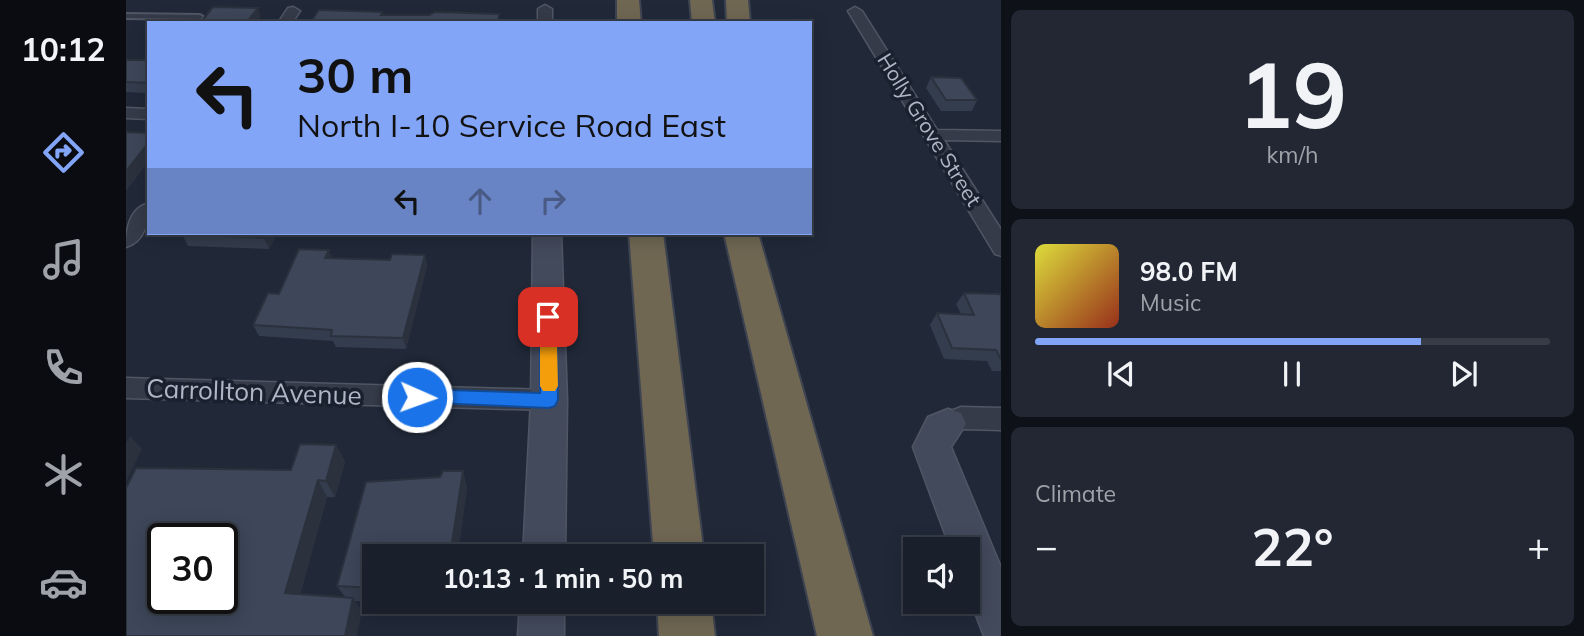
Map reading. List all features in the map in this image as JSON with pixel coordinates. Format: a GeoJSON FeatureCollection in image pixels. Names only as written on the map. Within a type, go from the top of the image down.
{"type":"FeatureCollection","features":[{"type":"Feature","properties":{"kind":"highway"},"geometry":{"type":"LineString","coordinates":[[628,0],[629,21]]}},
{"type":"Feature","properties":{"kind":"highway"},"geometry":{"type":"LineString","coordinates":[[701,0],[704,21]]}},
{"type":"Feature","properties":{"kind":"highway"},"geometry":{"type":"LineString","coordinates":[[737,0],[739,21]]}},
{"type":"Feature","properties":{"kind":"highway"},"geometry":{"type":"LineString","coordinates":[[646,235],[678,544]]}},
{"type":"Feature","properties":{"kind":"highway"},"geometry":{"type":"LineString","coordinates":[[742,235],[845,636]]}},
{"type":"Feature","properties":{"kind":"highway"},"geometry":{"type":"LineString","coordinates":[[766,235],[774,353]]}},
{"type":"Feature","properties":{"kind":"highway"},"geometry":{"type":"LineString","coordinates":[[685,614],[687,636]]}},
{"type":"Feature","properties":{"kind":"street","name":"Holly Grove Street"},"geometry":{"type":"LineString","coordinates":[[855,11],[1001,249]]}},
{"type":"Feature","properties":{"kind":"street"},"geometry":{"type":"LineString","coordinates":[[126,113],[147,114]]}},
{"type":"Feature","properties":{"kind":"street"},"geometry":{"type":"LineString","coordinates":[[933,135],[1001,136]]}},
{"type":"Feature","properties":{"kind":"street"},"geometry":{"type":"LineString","coordinates":[[126,240],[147,212]]}},
{"type":"Feature","properties":{"kind":"street"},"geometry":{"type":"LineString","coordinates":[[544,544],[549,400],[547,235]]}},
{"type":"Feature","properties":{"kind":"street","name":"Carrollton Avenue"},"geometry":{"type":"LineString","coordinates":[[126,388],[549,400]]}},
{"type":"Feature","properties":{"kind":"street"},"geometry":{"type":"LineString","coordinates":[[1001,419],[961,418],[941,428],[932,447],[1001,626]]}},
{"type":"Feature","properties":{"kind":"street"},"geometry":{"type":"LineString","coordinates":[[541,636],[542,614]]}},
{"type":"Feature","properties":{"kind":"lane"},"geometry":{"type":"LineString","coordinates":[[126,16],[201,17]]}},
{"type":"Feature","properties":{"kind":"building"},"geometry":{"type":"Polygon","coordinates":[[[213,7],[258,8],[248,21],[202,21],[213,7]]]}},
{"type":"Feature","properties":{"kind":"building"},"geometry":{"type":"Polygon","coordinates":[[[319,10],[382,12],[381,15],[429,15],[435,12],[499,14],[498,21],[311,21],[319,10]]]}},
{"type":"Feature","properties":{"kind":"building"},"geometry":{"type":"Polygon","coordinates":[[[126,60],[147,60],[147,83],[126,82],[126,60]]]}},
{"type":"Feature","properties":{"kind":"building"},"geometry":{"type":"Polygon","coordinates":[[[931,77],[961,78],[977,100],[946,100],[931,77]]]}},
{"type":"Feature","properties":{"kind":"building"},"geometry":{"type":"Polygon","coordinates":[[[126,132],[147,133],[147,145],[126,171],[126,132]]]}},
{"type":"Feature","properties":{"kind":"building"},"geometry":{"type":"Polygon","coordinates":[[[202,235],[266,235],[264,238],[202,235]]]}},
{"type":"Feature","properties":{"kind":"building"},"geometry":{"type":"Polygon","coordinates":[[[299,249],[329,250],[325,258],[390,260],[392,254],[425,255],[403,338],[331,336],[332,330],[253,325],[268,293],[279,294],[299,249]]]}},
{"type":"Feature","properties":{"kind":"building"},"geometry":{"type":"Polygon","coordinates":[[[964,293],[1000,294],[1001,359],[996,350],[952,348],[937,313],[974,315],[964,293]]]}},
{"type":"Feature","properties":{"kind":"building"},"geometry":{"type":"Polygon","coordinates":[[[300,444],[336,445],[326,481],[318,480],[285,593],[353,598],[345,636],[126,636],[126,488],[136,468],[291,470],[300,444]]]}},
{"type":"Feature","properties":{"kind":"building"},"geometry":{"type":"Polygon","coordinates":[[[443,471],[463,471],[452,544],[362,544],[362,587],[337,586],[366,482],[440,477],[443,471]]]}},
{"type":"Feature","properties":{"kind":"slow traffic"},"geometry":{"type":"LineString","coordinates":[[549,342],[549,386]]}},
{"type":"Feature","properties":{"kind":"route"},"geometry":{"type":"LineString","coordinates":[[417,397],[549,400],[548,317]]}}]}
